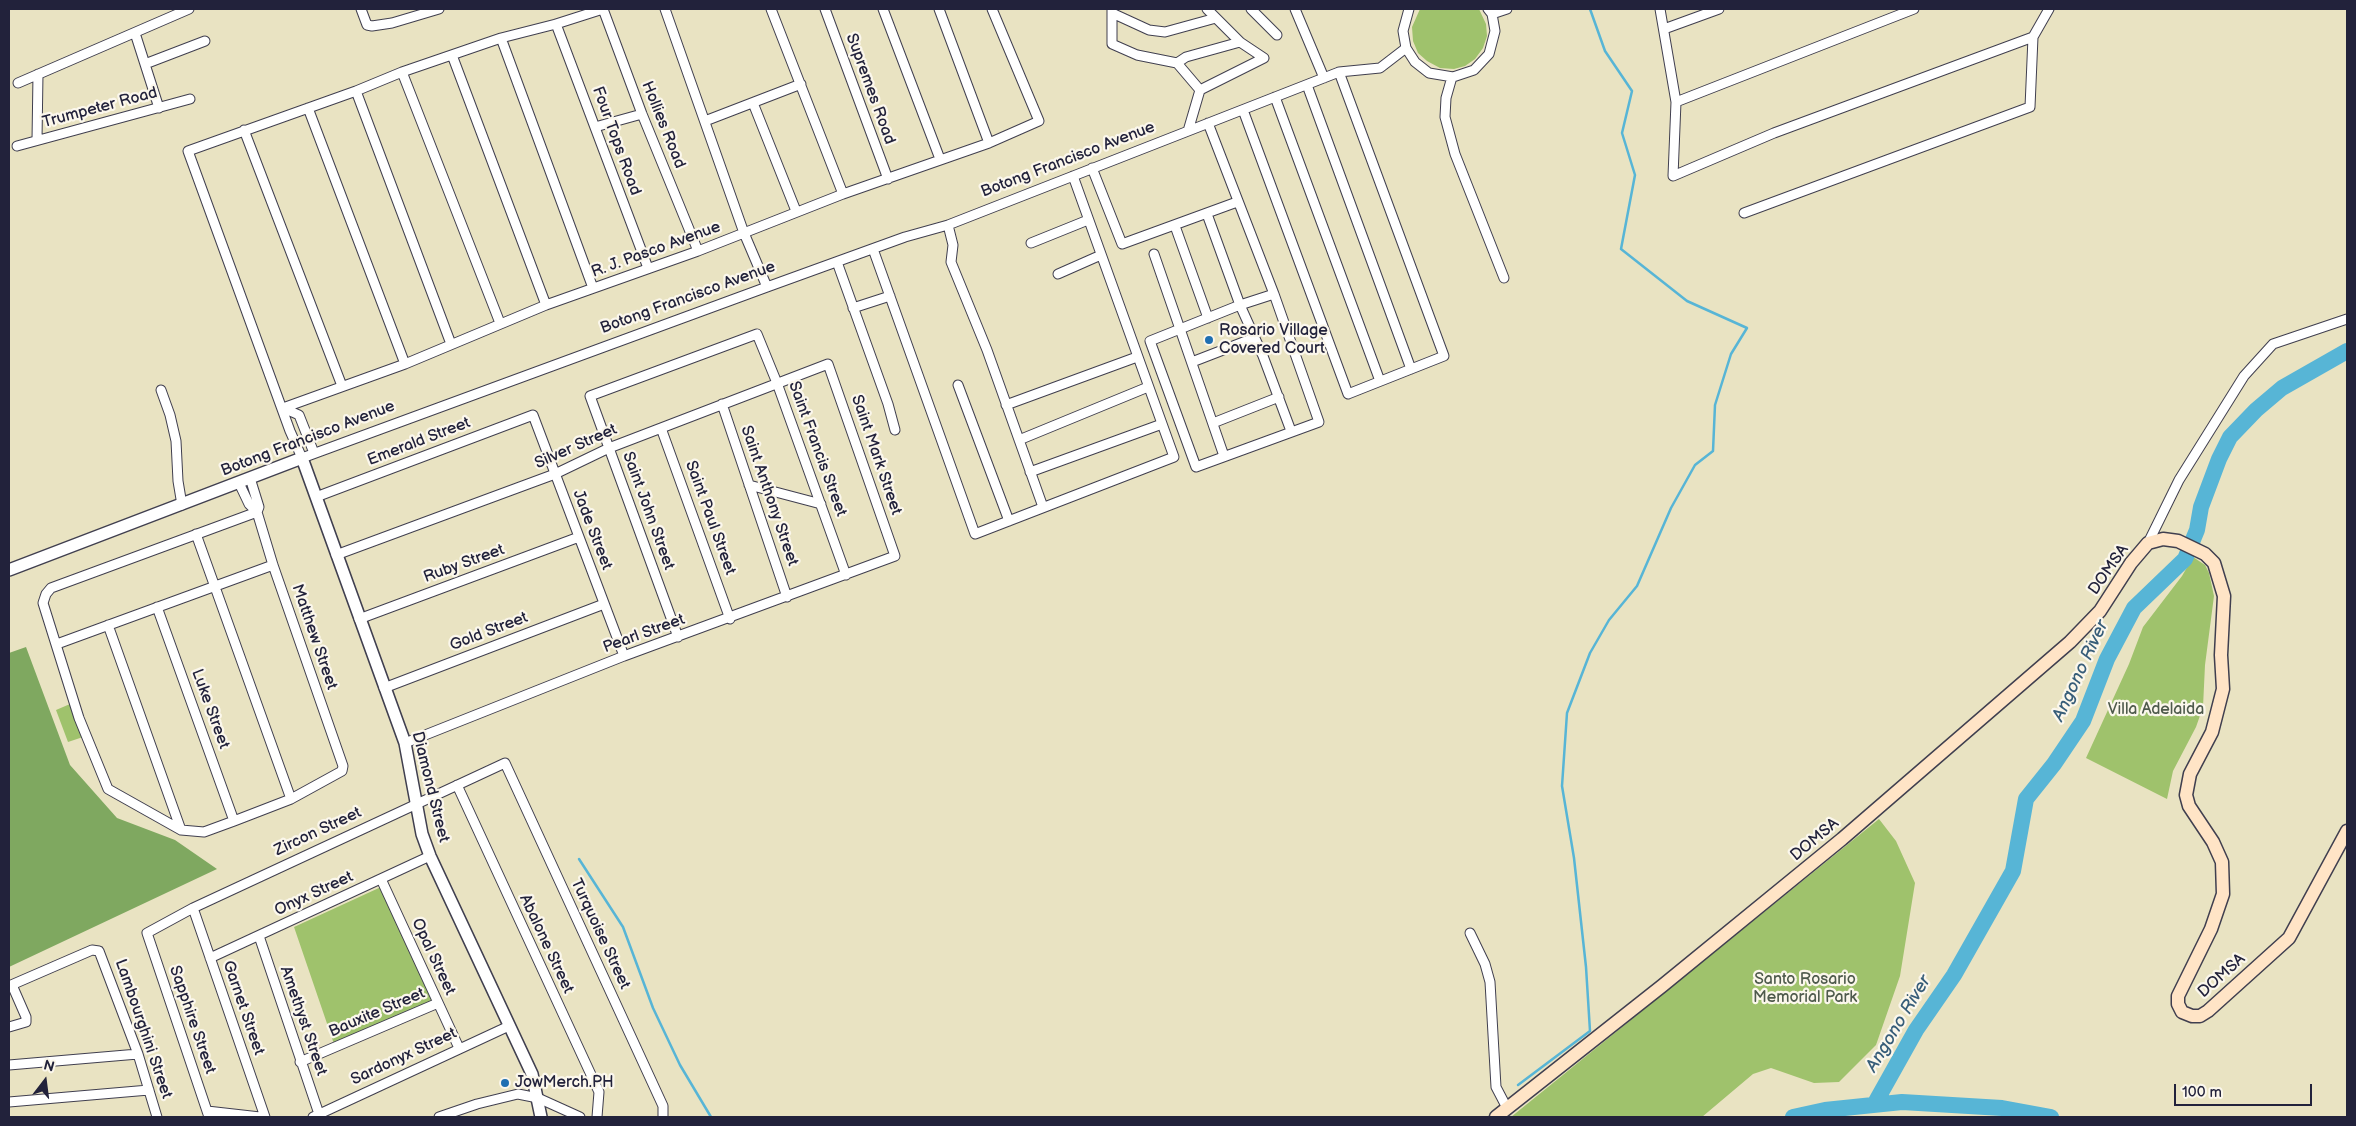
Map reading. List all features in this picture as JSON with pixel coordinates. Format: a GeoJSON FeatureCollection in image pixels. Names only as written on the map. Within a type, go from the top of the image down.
{"type":"FeatureCollection","features":[{"type":"Feature","properties":{"kind":"main road","name":"DOMSA"},"geometry":{"type":"LineString","coordinates":[[1496,1117],[1662,986],[1842,839],[2064,647],[2100,611],[2131,563],[2148,543],[2163,539],[2178,541],[2198,549],[2214,562],[2224,596],[2221,655],[2223,689],[2212,732],[2190,774],[2186,795],[2189,806],[2220,857],[2224,880],[2221,907],[2178,996],[2178,1004],[2182,1012],[2192,1016],[2200,1016],[2208,1011],[2289,938],[2347,831]]}},
{"type":"Feature","properties":{"kind":"street"},"geometry":{"type":"LineString","coordinates":[[18,83],[135,32],[173,12],[189,9]]}},
{"type":"Feature","properties":{"kind":"street"},"geometry":{"type":"LineString","coordinates":[[361,9],[367,25],[372,26],[392,23],[439,9]]}},
{"type":"Feature","properties":{"kind":"street"},"geometry":{"type":"LineString","coordinates":[[302,458],[290,431],[188,151],[356,91],[402,72],[501,38],[556,24],[603,9]]}},
{"type":"Feature","properties":{"kind":"street","name":"Hollies Road"},"geometry":{"type":"LineString","coordinates":[[603,9],[642,114],[698,251]]}},
{"type":"Feature","properties":{"kind":"street"},"geometry":{"type":"LineString","coordinates":[[665,9],[744,233],[767,287]]}},
{"type":"Feature","properties":{"kind":"street"},"geometry":{"type":"LineString","coordinates":[[771,9],[843,194]]}},
{"type":"Feature","properties":{"kind":"street","name":"Supremes Road"},"geometry":{"type":"LineString","coordinates":[[825,9],[888,179]]}},
{"type":"Feature","properties":{"kind":"street"},"geometry":{"type":"LineString","coordinates":[[883,9],[940,159]]}},
{"type":"Feature","properties":{"kind":"street"},"geometry":{"type":"LineString","coordinates":[[939,9],[989,143]]}},
{"type":"Feature","properties":{"kind":"street","name":"R. J. Pasco Avenue"},"geometry":{"type":"LineString","coordinates":[[283,408],[405,364],[546,305],[698,251],[796,211],[989,143],[1039,121],[992,9]]}},
{"type":"Feature","properties":{"kind":"street"},"geometry":{"type":"LineString","coordinates":[[1188,131],[1200,90],[1264,58],[1240,42],[1207,9]]}},
{"type":"Feature","properties":{"kind":"street"},"geometry":{"type":"LineString","coordinates":[[1251,9],[1277,34]]}},
{"type":"Feature","properties":{"kind":"street"},"geometry":{"type":"LineString","coordinates":[[1295,9],[1324,78]]}},
{"type":"Feature","properties":{"kind":"street"},"geometry":{"type":"LineString","coordinates":[[1409,9],[1403,31],[1406,48],[1415,62],[1429,73],[1452,77],[1474,70],[1489,54],[1495,31],[1490,12],[1506,9]]}},
{"type":"Feature","properties":{"kind":"street"},"geometry":{"type":"LineString","coordinates":[[1660,9],[1676,102],[1673,176],[1774,133],[2033,37]]}},
{"type":"Feature","properties":{"kind":"street"},"geometry":{"type":"LineString","coordinates":[[1664,29],[1719,9]]}},
{"type":"Feature","properties":{"kind":"street"},"geometry":{"type":"LineString","coordinates":[[1676,102],[1914,9]]}},
{"type":"Feature","properties":{"kind":"street"},"geometry":{"type":"LineString","coordinates":[[1744,214],[2030,107],[2033,37],[2048,9]]}},
{"type":"Feature","properties":{"kind":"street"},"geometry":{"type":"LineString","coordinates":[[1200,90],[1177,63],[1137,55],[1112,44],[1112,11],[1149,30],[1165,32],[1216,18]]}},
{"type":"Feature","properties":{"kind":"street","name":"Four Tops Road"},"geometry":{"type":"LineString","coordinates":[[556,24],[648,268]]}},
{"type":"Feature","properties":{"kind":"street"},"geometry":{"type":"LineString","coordinates":[[135,32],[159,108]]}},
{"type":"Feature","properties":{"kind":"street"},"geometry":{"type":"LineString","coordinates":[[501,38],[593,288]]}},
{"type":"Feature","properties":{"kind":"street"},"geometry":{"type":"LineString","coordinates":[[145,64],[205,41]]}},
{"type":"Feature","properties":{"kind":"street"},"geometry":{"type":"LineString","coordinates":[[1177,63],[1186,57],[1240,42]]}},
{"type":"Feature","properties":{"kind":"street","name":"Botong Francisco Avenue"},"geometry":{"type":"LineString","coordinates":[[9,570],[314,453],[767,287],[948,224],[1339,72],[1380,68],[1406,48]]}},
{"type":"Feature","properties":{"kind":"street"},"geometry":{"type":"LineString","coordinates":[[452,55],[546,305]]}},
{"type":"Feature","properties":{"kind":"street"},"geometry":{"type":"LineString","coordinates":[[402,72],[500,323]]}},
{"type":"Feature","properties":{"kind":"street"},"geometry":{"type":"LineString","coordinates":[[1243,110],[1348,394],[1380,382],[1444,356],[1339,72]]}},
{"type":"Feature","properties":{"kind":"street"},"geometry":{"type":"LineString","coordinates":[[37,140],[38,74]]}},
{"type":"Feature","properties":{"kind":"street"},"geometry":{"type":"LineString","coordinates":[[1452,77],[1446,98],[1446,117],[1455,154],[1504,278]]}},
{"type":"Feature","properties":{"kind":"street"},"geometry":{"type":"LineString","coordinates":[[705,121],[801,84]]}},
{"type":"Feature","properties":{"kind":"street"},"geometry":{"type":"LineString","coordinates":[[1306,85],[1412,369]]}},
{"type":"Feature","properties":{"kind":"street"},"geometry":{"type":"LineString","coordinates":[[356,91],[451,344]]}},
{"type":"Feature","properties":{"kind":"street"},"geometry":{"type":"LineString","coordinates":[[1275,97],[1380,382]]}},
{"type":"Feature","properties":{"kind":"street","name":"Trumpeter Road"},"geometry":{"type":"LineString","coordinates":[[17,146],[190,99]]}},
{"type":"Feature","properties":{"kind":"street"},"geometry":{"type":"LineString","coordinates":[[753,103],[796,211]]}},
{"type":"Feature","properties":{"kind":"street"},"geometry":{"type":"LineString","coordinates":[[308,108],[405,364]]}},
{"type":"Feature","properties":{"kind":"street"},"geometry":{"type":"LineString","coordinates":[[595,127],[642,114]]}},
{"type":"Feature","properties":{"kind":"street"},"geometry":{"type":"LineString","coordinates":[[1208,124],[1274,294],[1319,422],[1196,467],[1150,341],[1240,305],[1274,294]]}},
{"type":"Feature","properties":{"kind":"street"},"geometry":{"type":"LineString","coordinates":[[244,130],[342,386]]}},
{"type":"Feature","properties":{"kind":"street"},"geometry":{"type":"LineString","coordinates":[[1092,168],[1122,244],[1237,202]]}},
{"type":"Feature","properties":{"kind":"street"},"geometry":{"type":"LineString","coordinates":[[873,249],[975,534],[1174,457],[1073,176]]}},
{"type":"Feature","properties":{"kind":"street"},"geometry":{"type":"LineString","coordinates":[[1206,214],[1240,305],[1280,397],[1291,431]]}},
{"type":"Feature","properties":{"kind":"street"},"geometry":{"type":"LineString","coordinates":[[1031,243],[1088,220]]}},
{"type":"Feature","properties":{"kind":"street"},"geometry":{"type":"LineString","coordinates":[[948,224],[953,245],[951,262],[987,350],[1043,507]]}},
{"type":"Feature","properties":{"kind":"street"},"geometry":{"type":"LineString","coordinates":[[1175,226],[1208,318]]}},
{"type":"Feature","properties":{"kind":"street"},"geometry":{"type":"LineString","coordinates":[[1154,254],[1224,456]]}},
{"type":"Feature","properties":{"kind":"street"},"geometry":{"type":"LineString","coordinates":[[1058,274],[1101,255]]}},
{"type":"Feature","properties":{"kind":"street"},"geometry":{"type":"LineString","coordinates":[[837,262],[895,430]]}},
{"type":"Feature","properties":{"kind":"street"},"geometry":{"type":"LineString","coordinates":[[853,308],[890,296]]}},
{"type":"Feature","properties":{"kind":"street"},"geometry":{"type":"LineString","coordinates":[[2148,543],[2179,480],[2244,376],[2273,344],[2347,319]]}},
{"type":"Feature","properties":{"kind":"street","name":"Saint Francis Street"},"geometry":{"type":"LineString","coordinates":[[590,396],[757,334],[777,383],[846,575]]}},
{"type":"Feature","properties":{"kind":"street"},"geometry":{"type":"LineString","coordinates":[[1192,362],[1254,338]]}},
{"type":"Feature","properties":{"kind":"street"},"geometry":{"type":"LineString","coordinates":[[1006,405],[1137,357]]}},
{"type":"Feature","properties":{"kind":"street","name":"Silver Street"},"geometry":{"type":"LineString","coordinates":[[336,555],[555,474],[609,448],[828,364]]}},
{"type":"Feature","properties":{"kind":"street","name":"Saint Mark Street"},"geometry":{"type":"LineString","coordinates":[[828,364],[895,556]]}},
{"type":"Feature","properties":{"kind":"street"},"geometry":{"type":"LineString","coordinates":[[958,385],[1009,521]]}},
{"type":"Feature","properties":{"kind":"street"},"geometry":{"type":"LineString","coordinates":[[1019,440],[1148,387]]}},
{"type":"Feature","properties":{"kind":"street"},"geometry":{"type":"LineString","coordinates":[[161,390],[170,415],[176,441],[178,482],[182,505]]}},
{"type":"Feature","properties":{"kind":"street","name":"Saint John Street"},"geometry":{"type":"LineString","coordinates":[[590,396],[678,637]]}},
{"type":"Feature","properties":{"kind":"street"},"geometry":{"type":"LineString","coordinates":[[1213,423],[1280,397]]}},
{"type":"Feature","properties":{"kind":"street","name":"Saint Anthony Street"},"geometry":{"type":"LineString","coordinates":[[722,404],[787,597]]}},
{"type":"Feature","properties":{"kind":"street"},"geometry":{"type":"LineString","coordinates":[[283,408],[299,415],[314,453]]}},
{"type":"Feature","properties":{"kind":"street","name":"Jade Street"},"geometry":{"type":"LineString","coordinates":[[533,415],[624,656]]}},
{"type":"Feature","properties":{"kind":"street","name":"Emerald Street"},"geometry":{"type":"LineString","coordinates":[[316,498],[533,415]]}},
{"type":"Feature","properties":{"kind":"street"},"geometry":{"type":"LineString","coordinates":[[1030,472],[1162,424]]}},
{"type":"Feature","properties":{"kind":"street","name":"Saint Paul Street"},"geometry":{"type":"LineString","coordinates":[[661,428],[730,618]]}},
{"type":"Feature","properties":{"kind":"street","name":"Diamond Street"},"geometry":{"type":"LineString","coordinates":[[302,458],[405,743],[422,834],[430,856],[532,1074],[541,1117]]}},
{"type":"Feature","properties":{"kind":"street"},"geometry":{"type":"LineString","coordinates":[[250,478],[259,507],[257,512]]}},
{"type":"Feature","properties":{"kind":"street"},"geometry":{"type":"LineString","coordinates":[[239,483],[249,504],[257,512]]}},
{"type":"Feature","properties":{"kind":"street"},"geometry":{"type":"LineString","coordinates":[[749,485],[821,504]]}},
{"type":"Feature","properties":{"kind":"street"},"geometry":{"type":"LineString","coordinates":[[196,534],[291,799],[204,832],[180,830],[108,789],[79,718],[43,603],[46,594],[51,588],[196,534],[257,512]]}},
{"type":"Feature","properties":{"kind":"street","name":"Matthew Street"},"geometry":{"type":"LineString","coordinates":[[257,512],[273,565],[343,766],[342,771],[291,799]]}},
{"type":"Feature","properties":{"kind":"street","name":"Ruby Street"},"geometry":{"type":"LineString","coordinates":[[359,619],[579,537]]}},
{"type":"Feature","properties":{"kind":"street","name":"Pearl Street"},"geometry":{"type":"LineString","coordinates":[[405,743],[624,656],[895,556]]}},
{"type":"Feature","properties":{"kind":"street"},"geometry":{"type":"LineString","coordinates":[[56,644],[273,565]]}},
{"type":"Feature","properties":{"kind":"street","name":"Gold Street"},"geometry":{"type":"LineString","coordinates":[[384,688],[604,604]]}},
{"type":"Feature","properties":{"kind":"street","name":"Luke Street"},"geometry":{"type":"LineString","coordinates":[[157,607],[234,821]]}},
{"type":"Feature","properties":{"kind":"street"},"geometry":{"type":"LineString","coordinates":[[108,625],[180,830]]}},
{"type":"Feature","properties":{"kind":"street","name":"Zircon Street"},"geometry":{"type":"LineString","coordinates":[[147,932],[193,908],[505,763]]}},
{"type":"Feature","properties":{"kind":"street","name":"Turquoise Street"},"geometry":{"type":"LineString","coordinates":[[505,763],[663,1106],[663,1117]]}},
{"type":"Feature","properties":{"kind":"street","name":"Abalone Street"},"geometry":{"type":"LineString","coordinates":[[457,785],[599,1092],[597,1117]]}},
{"type":"Feature","properties":{"kind":"street","name":"Onyx Street"},"geometry":{"type":"LineString","coordinates":[[210,958],[430,856]]}},
{"type":"Feature","properties":{"kind":"street","name":"Opal Street"},"geometry":{"type":"LineString","coordinates":[[380,879],[459,1048]]}},
{"type":"Feature","properties":{"kind":"street","name":"Garnet Street"},"geometry":{"type":"LineString","coordinates":[[193,908],[265,1117]]}},
{"type":"Feature","properties":{"kind":"street","name":"Sapphire Street"},"geometry":{"type":"LineString","coordinates":[[147,932],[208,1114]]}},
{"type":"Feature","properties":{"kind":"street"},"geometry":{"type":"LineString","coordinates":[[1470,933],[1490,982],[1496,1087],[1507,1108]]}},
{"type":"Feature","properties":{"kind":"street","name":"Amethyst Street"},"geometry":{"type":"LineString","coordinates":[[259,936],[316,1116]]}},
{"type":"Feature","properties":{"kind":"street","name":"Lambourghini Street"},"geometry":{"type":"LineString","coordinates":[[10,986],[92,950],[99,951],[138,1054],[157,1117]]}},
{"type":"Feature","properties":{"kind":"street"},"geometry":{"type":"LineString","coordinates":[[9,1026],[26,1022],[26,1018],[10,986]]}},
{"type":"Feature","properties":{"kind":"street","name":"Bauxite Street"},"geometry":{"type":"LineString","coordinates":[[300,1062],[438,1003]]}},
{"type":"Feature","properties":{"kind":"street","name":"Sardonyx Street"},"geometry":{"type":"LineString","coordinates":[[316,1116],[509,1026]]}},
{"type":"Feature","properties":{"kind":"street"},"geometry":{"type":"LineString","coordinates":[[9,1065],[138,1054]]}},
{"type":"Feature","properties":{"kind":"street"},"geometry":{"type":"LineString","coordinates":[[9,1102],[149,1090]]}},
{"type":"Feature","properties":{"kind":"street"},"geometry":{"type":"LineString","coordinates":[[439,1117],[477,1104],[518,1094],[538,1098],[580,1117]]}},
{"type":"Feature","properties":{"kind":"street"},"geometry":{"type":"LineString","coordinates":[[208,1114],[260,1117]]}},
{"type":"Feature","properties":{"kind":"green space"},"geometry":{"type":"Polygon","coordinates":[[[1420,9],[1479,9],[1486,24],[1487,36],[1483,48],[1475,59],[1465,66],[1454,69],[1440,68],[1427,61],[1418,53],[1413,41],[1412,27],[1420,9]]]}},
{"type":"Feature","properties":{"kind":"green space","name":"Villa Adelaida"},"geometry":{"type":"Polygon","coordinates":[[[2193,557],[2205,565],[2209,573],[2214,596],[2205,665],[2203,707],[2196,727],[2173,771],[2167,799],[2086,758],[2129,664],[2143,627],[2182,576],[2193,557]]]}},
{"type":"Feature","properties":{"kind":"green space"},"geometry":{"type":"Polygon","coordinates":[[[26,647],[70,765],[117,818],[175,840],[217,869],[9,967],[9,653],[26,647]]]}},
{"type":"Feature","properties":{"kind":"green space"},"geometry":{"type":"Polygon","coordinates":[[[70,704],[83,737],[68,742],[56,710],[70,704]]]}},
{"type":"Feature","properties":{"kind":"green space","name":"Santo Rosario Memorial Park"},"geometry":{"type":"Polygon","coordinates":[[[1879,819],[1896,841],[1915,883],[1900,976],[1876,1045],[1839,1082],[1814,1083],[1771,1068],[1753,1074],[1702,1117],[1511,1117],[1879,819]]]}},
{"type":"Feature","properties":{"kind":"green space"},"geometry":{"type":"Polygon","coordinates":[[[381,887],[434,1000],[334,1044],[294,927],[381,887]]]}},
{"type":"Feature","properties":{"kind":"waterway"},"geometry":{"type":"LineString","coordinates":[[1518,1085],[1590,1031],[1586,967],[1574,858],[1562,786],[1567,713],[1590,653],[1609,620],[1637,586],[1671,508],[1695,465],[1713,451],[1715,405],[1731,354],[1747,328],[1687,301],[1621,249],[1635,175],[1622,133],[1632,91],[1605,51],[1590,9]]}},
{"type":"Feature","properties":{"kind":"waterway","name":"Angono River"},"geometry":{"type":"LineString","coordinates":[[1874,1105],[1916,1030],[1954,975],[2013,871],[2026,799],[2054,764],[2083,721],[2107,659],[2134,608],[2185,559],[2197,530],[2201,507],[2219,459],[2230,437],[2256,410],[2282,388],[2347,351]]}},
{"type":"Feature","properties":{"kind":"waterway"},"geometry":{"type":"LineString","coordinates":[[579,859],[623,927],[653,1008],[680,1065],[711,1117]]}},
{"type":"Feature","properties":{"kind":"waterway","name":"Angono River"},"geometry":{"type":"LineString","coordinates":[[1793,1117],[1825,1110],[1902,1102],[2002,1108],[2051,1117]]}},
{"type":"Feature","properties":{"kind":"place","name":"Rosario Village Covered Court"},"geometry":{"type":"Point","coordinates":[1209,340]}},
{"type":"Feature","properties":{"kind":"place","name":"JowMerch.PH"},"geometry":{"type":"Point","coordinates":[505,1083]}}]}
